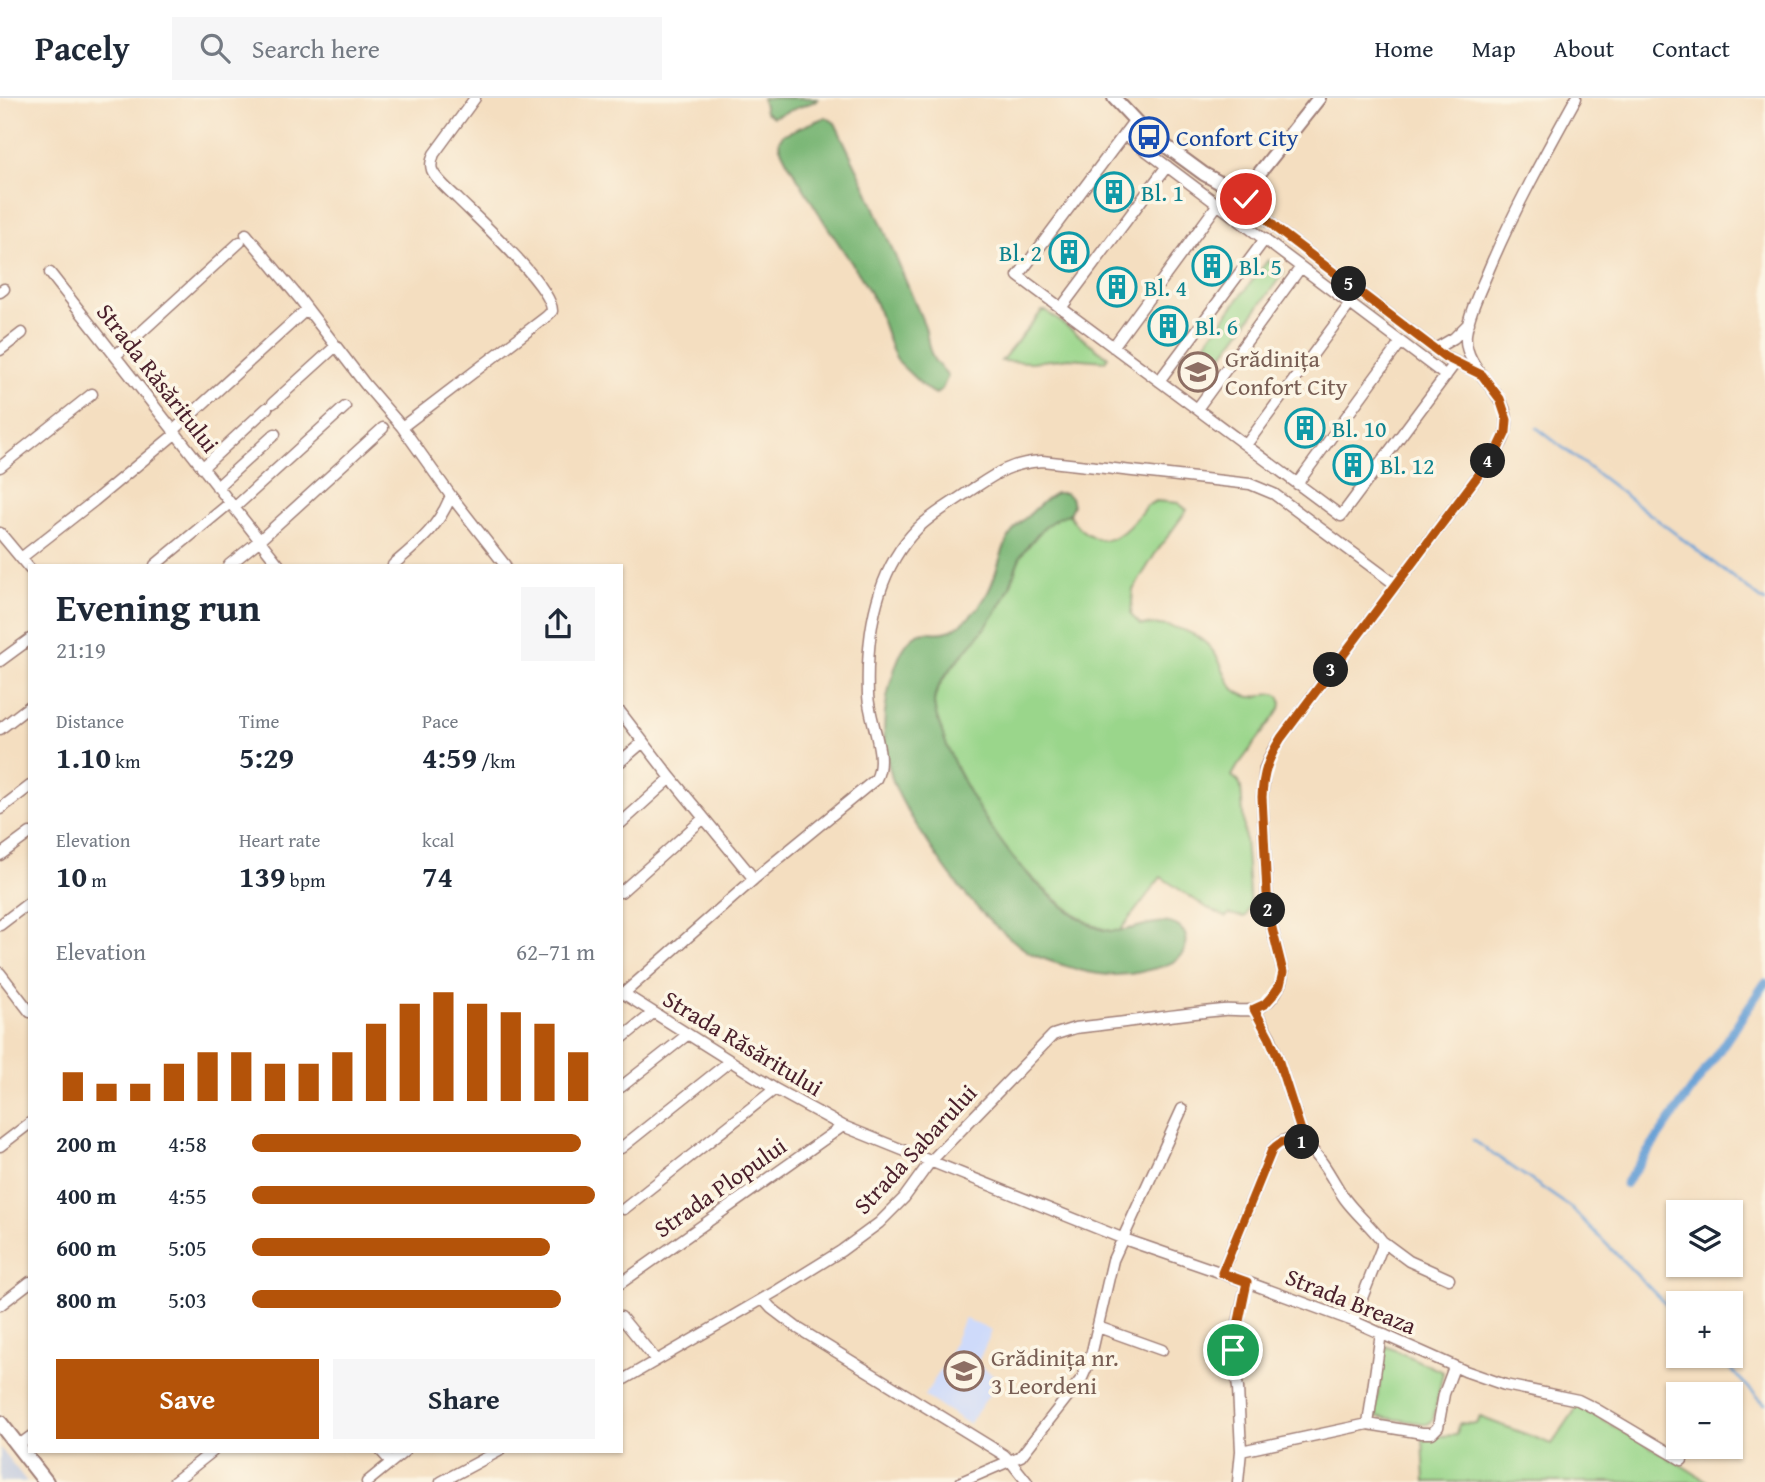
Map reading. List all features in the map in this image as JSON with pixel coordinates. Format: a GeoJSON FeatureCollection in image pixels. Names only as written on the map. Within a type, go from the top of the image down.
{"type":"FeatureCollection","features":[{"type":"Feature","properties":{"kind":"main road"},"geometry":{"type":"LineString","coordinates":[[0,1423],[24,1441]]}},
{"type":"Feature","properties":{"kind":"main road"},"geometry":{"type":"LineString","coordinates":[[30,1453],[46,1482]]}},
{"type":"Feature","properties":{"kind":"street"},"geometry":{"type":"LineString","coordinates":[[402,427],[552,311],[548,297],[528,271],[432,169],[431,162],[435,154],[475,98]]}},
{"type":"Feature","properties":{"kind":"street"},"geometry":{"type":"LineString","coordinates":[[1114,98],[1134,121],[1197,169],[1242,195],[1271,224],[1445,357],[1482,375]]}},
{"type":"Feature","properties":{"kind":"street"},"geometry":{"type":"LineString","coordinates":[[1242,195],[1319,98]]}},
{"type":"Feature","properties":{"kind":"street"},"geometry":{"type":"LineString","coordinates":[[1448,1279],[1409,1261],[1382,1241],[1345,1200],[1315,1152],[1305,1143],[1277,1056],[1254,1009],[1265,1004],[1273,995],[1280,985],[1283,972],[1268,912],[1262,782],[1265,768],[1281,738],[1504,438],[1507,427],[1506,412],[1470,356],[1466,335],[1493,261],[1521,201],[1576,98]]}},
{"type":"Feature","properties":{"kind":"street"},"geometry":{"type":"LineString","coordinates":[[1134,121],[1018,276],[1341,516],[1455,362]]}},
{"type":"Feature","properties":{"kind":"street"},"geometry":{"type":"LineString","coordinates":[[1125,134],[1446,376]]}},
{"type":"Feature","properties":{"kind":"street"},"geometry":{"type":"LineString","coordinates":[[1062,308],[1167,166]]}},
{"type":"Feature","properties":{"kind":"street"},"geometry":{"type":"LineString","coordinates":[[1113,347],[1218,204]]}},
{"type":"Feature","properties":{"kind":"street"},"geometry":{"type":"LineString","coordinates":[[115,356],[243,238],[307,309],[402,427],[504,564]]}},
{"type":"Feature","properties":{"kind":"street"},"geometry":{"type":"LineString","coordinates":[[1159,381],[1265,239]]}},
{"type":"Feature","properties":{"kind":"street"},"geometry":{"type":"LineString","coordinates":[[1197,409],[1299,265],[1306,251]]}},
{"type":"Feature","properties":{"kind":"street","name":"Strada Răsăritului"},"geometry":{"type":"LineString","coordinates":[[50,273],[278,564]]}},
{"type":"Feature","properties":{"kind":"street"},"geometry":{"type":"LineString","coordinates":[[1246,446],[1350,304]]}},
{"type":"Feature","properties":{"kind":"street"},"geometry":{"type":"LineString","coordinates":[[21,558],[174,433],[307,309]]}},
{"type":"Feature","properties":{"kind":"street"},"geometry":{"type":"LineString","coordinates":[[1435,349],[1454,338],[1469,322]]}},
{"type":"Feature","properties":{"kind":"street"},"geometry":{"type":"LineString","coordinates":[[0,350],[22,333]]}},
{"type":"Feature","properties":{"kind":"street"},"geometry":{"type":"LineString","coordinates":[[1297,484],[1401,342]]}},
{"type":"Feature","properties":{"kind":"street"},"geometry":{"type":"LineString","coordinates":[[1445,357],[1467,345]]}},
{"type":"Feature","properties":{"kind":"street"},"geometry":{"type":"LineString","coordinates":[[202,468],[336,346]]}},
{"type":"Feature","properties":{"kind":"street"},"geometry":{"type":"LineString","coordinates":[[0,467],[92,394]]}},
{"type":"Feature","properties":{"kind":"street"},"geometry":{"type":"LineString","coordinates":[[156,564],[232,506],[345,407]]}},
{"type":"Feature","properties":{"kind":"street"},"geometry":{"type":"LineString","coordinates":[[230,564],[383,428]]}},
{"type":"Feature","properties":{"kind":"street"},"geometry":{"type":"LineString","coordinates":[[217,487],[275,434]]}},
{"type":"Feature","properties":{"kind":"street","name":"Strada Răsăritului"},"geometry":{"type":"LineString","coordinates":[[623,992],[754,879],[876,779],[880,760],[869,703],[869,656],[875,612],[886,578],[908,541],[924,523],[1006,468],[1042,461],[1250,484],[1274,495],[1395,584]]}},
{"type":"Feature","properties":{"kind":"street"},"geometry":{"type":"LineString","coordinates":[[394,564],[431,531],[452,496]]}},
{"type":"Feature","properties":{"kind":"street"},"geometry":{"type":"LineString","coordinates":[[0,533],[28,567]]}},
{"type":"Feature","properties":{"kind":"street"},"geometry":{"type":"LineString","coordinates":[[0,661],[28,640]]}},
{"type":"Feature","properties":{"kind":"street"},"geometry":{"type":"LineString","coordinates":[[0,729],[28,708]]}},
{"type":"Feature","properties":{"kind":"street"},"geometry":{"type":"LineString","coordinates":[[623,716],[754,879]]}},
{"type":"Feature","properties":{"kind":"street"},"geometry":{"type":"LineString","coordinates":[[623,759],[643,742]]}},
{"type":"Feature","properties":{"kind":"street"},"geometry":{"type":"LineString","coordinates":[[623,821],[671,778]]}},
{"type":"Feature","properties":{"kind":"street"},"geometry":{"type":"LineString","coordinates":[[0,809],[28,788]]}},
{"type":"Feature","properties":{"kind":"street"},"geometry":{"type":"LineString","coordinates":[[623,890],[704,818]]}},
{"type":"Feature","properties":{"kind":"street"},"geometry":{"type":"LineString","coordinates":[[0,855],[28,834]]}},
{"type":"Feature","properties":{"kind":"street"},"geometry":{"type":"LineString","coordinates":[[0,925],[28,904]]}},
{"type":"Feature","properties":{"kind":"street"},"geometry":{"type":"LineString","coordinates":[[0,973],[28,1009]]}},
{"type":"Feature","properties":{"kind":"street","name":"Strada Răsăritului"},"geometry":{"type":"LineString","coordinates":[[623,994],[775,1089],[843,1126]]}},
{"type":"Feature","properties":{"kind":"street","name":"Strada Sabarului"},"geometry":{"type":"LineString","coordinates":[[623,1380],[763,1299],[841,1251],[879,1223],[896,1206],[930,1162],[1053,1035],[1083,1027],[1224,1010],[1254,1009]]}},
{"type":"Feature","properties":{"kind":"street"},"geometry":{"type":"LineString","coordinates":[[623,1037],[653,1013]]}},
{"type":"Feature","properties":{"kind":"street"},"geometry":{"type":"LineString","coordinates":[[623,1085],[687,1035]]}},
{"type":"Feature","properties":{"kind":"street"},"geometry":{"type":"LineString","coordinates":[[623,1146],[730,1061]]}},
{"type":"Feature","properties":{"kind":"street"},"geometry":{"type":"LineString","coordinates":[[624,1209],[775,1089]]}},
{"type":"Feature","properties":{"kind":"street"},"geometry":{"type":"LineString","coordinates":[[961,1482],[1011,1462],[1026,1451],[1082,1378],[1090,1360],[1112,1266],[1182,1108]]}},
{"type":"Feature","properties":{"kind":"street"},"geometry":{"type":"LineString","coordinates":[[0,1146],[28,1125]]}},
{"type":"Feature","properties":{"kind":"street","name":"Strada Breaza"},"geometry":{"type":"LineString","coordinates":[[843,1126],[1124,1239],[1353,1321],[1454,1367],[1505,1385],[1578,1400],[1682,1460]]}},
{"type":"Feature","properties":{"kind":"street","name":"Strada Plopului"},"geometry":{"type":"LineString","coordinates":[[623,1282],[843,1126]]}},
{"type":"Feature","properties":{"kind":"street"},"geometry":{"type":"LineString","coordinates":[[1222,1273],[1272,1150],[1277,1144],[1288,1140],[1305,1143]]}},
{"type":"Feature","properties":{"kind":"street"},"geometry":{"type":"LineString","coordinates":[[1353,1321],[1382,1241]]}},
{"type":"Feature","properties":{"kind":"street"},"geometry":{"type":"LineString","coordinates":[[1238,1482],[1241,1451],[1233,1350],[1247,1282]]}},
{"type":"Feature","properties":{"kind":"street"},"geometry":{"type":"LineString","coordinates":[[0,1306],[28,1284]]}},
{"type":"Feature","properties":{"kind":"street"},"geometry":{"type":"LineString","coordinates":[[763,1299],[782,1317],[807,1334],[968,1432],[1011,1462],[1027,1482]]}},
{"type":"Feature","properties":{"kind":"street"},"geometry":{"type":"LineString","coordinates":[[623,1319],[656,1360]]}},
{"type":"Feature","properties":{"kind":"street"},"geometry":{"type":"LineString","coordinates":[[1098,1327],[1162,1350]]}},
{"type":"Feature","properties":{"kind":"street"},"geometry":{"type":"LineString","coordinates":[[1368,1424],[1381,1333]]}},
{"type":"Feature","properties":{"kind":"street"},"geometry":{"type":"LineString","coordinates":[[1241,1451],[1368,1424],[1422,1433],[1435,1432],[1454,1367]]}},
{"type":"Feature","properties":{"kind":"street"},"geometry":{"type":"LineString","coordinates":[[174,1482],[210,1453]]}},
{"type":"Feature","properties":{"kind":"street"},"geometry":{"type":"LineString","coordinates":[[383,1453],[391,1462]]}},
{"type":"Feature","properties":{"kind":"street"},"geometry":{"type":"LineString","coordinates":[[367,1482],[402,1453]]}},
{"type":"Feature","properties":{"kind":"street"},"geometry":{"type":"LineString","coordinates":[[441,1482],[495,1453]]}},
{"type":"Feature","properties":{"kind":"shaded area","name":"Grădinița nr. 3 Leordeni"},"geometry":{"type":"Polygon","coordinates":[[[964,1318],[992,1331],[977,1364],[1000,1379],[969,1424],[924,1396],[947,1360],[964,1318]]]}},
{"type":"Feature","properties":{"kind":"shaded area"},"geometry":{"type":"Polygon","coordinates":[[[0,1448],[27,1482],[0,1482],[0,1448]]]}},
{"type":"Feature","properties":{"kind":"green space"},"geometry":{"type":"Polygon","coordinates":[[[762,98],[818,98],[773,117],[765,112],[762,98]]]}},
{"type":"Feature","properties":{"kind":"green space"},"geometry":{"type":"Polygon","coordinates":[[[826,117],[835,123],[865,185],[924,324],[931,354],[948,376],[942,389],[936,394],[926,389],[899,363],[876,304],[779,145],[784,134],[826,117]]]}},
{"type":"Feature","properties":{"kind":"green space"},"geometry":{"type":"Polygon","coordinates":[[[1268,260],[1284,272],[1223,355],[1206,342],[1268,260]]]}},
{"type":"Feature","properties":{"kind":"green space"},"geometry":{"type":"Polygon","coordinates":[[[1042,311],[1046,311],[1108,357],[1105,361],[1070,358],[1031,362],[1001,361],[1042,311]]]}},
{"type":"Feature","properties":{"kind":"green space"},"geometry":{"type":"Polygon","coordinates":[[[1056,493],[1065,493],[1071,497],[1073,505],[1069,514],[1048,524],[1022,554],[997,611],[939,685],[935,694],[935,709],[953,761],[978,808],[1016,862],[1040,887],[1084,921],[1098,928],[1119,931],[1164,922],[1183,931],[1187,942],[1180,957],[1168,964],[1133,974],[1094,973],[1049,961],[1029,952],[998,928],[955,881],[912,818],[894,784],[885,748],[884,720],[888,692],[904,648],[916,635],[948,631],[973,613],[991,587],[1004,548],[1014,529],[1056,493]]]}},
{"type":"Feature","properties":{"kind":"green space"},"geometry":{"type":"Polygon","coordinates":[[[1156,501],[1178,503],[1187,510],[1133,590],[1131,615],[1141,625],[1162,625],[1193,634],[1210,648],[1235,690],[1250,697],[1276,694],[1281,701],[1280,709],[1232,776],[1241,788],[1250,905],[1247,915],[1244,917],[1229,914],[1226,917],[1207,908],[1161,877],[1119,932],[1096,926],[1069,910],[1043,888],[1006,848],[989,826],[961,778],[937,719],[934,703],[945,676],[1001,604],[1022,554],[1049,523],[1058,516],[1069,514],[1085,533],[1106,540],[1119,535],[1146,506],[1156,501]]]}},
{"type":"Feature","properties":{"kind":"green space"},"geometry":{"type":"Polygon","coordinates":[[[1386,1346],[1443,1372],[1433,1420],[1428,1424],[1374,1416],[1386,1346]]]}},
{"type":"Feature","properties":{"kind":"green space"},"geometry":{"type":"Polygon","coordinates":[[[1578,1406],[1708,1482],[1425,1482],[1423,1437],[1457,1435],[1459,1423],[1476,1424],[1480,1417],[1552,1444],[1578,1406]]]}},
{"type":"Feature","properties":{"kind":"waterway"},"geometry":{"type":"LineString","coordinates":[[1537,428],[1765,602]]}},
{"type":"Feature","properties":{"kind":"waterway"},"geometry":{"type":"LineString","coordinates":[[1625,1184],[1765,983]]}},
{"type":"Feature","properties":{"kind":"waterway"},"geometry":{"type":"LineString","coordinates":[[1473,1140],[1570,1207],[1666,1305]]}},
{"type":"Feature","properties":{"kind":"waterway"},"geometry":{"type":"LineString","coordinates":[[1729,1368],[1765,1404]]}},
{"type":"Feature","properties":{"kind":"place","name":"Confort City"},"geometry":{"type":"Point","coordinates":[1149,137]}},
{"type":"Feature","properties":{"kind":"place","name":"Bl. 1"},"geometry":{"type":"Point","coordinates":[1114,192]}},
{"type":"Feature","properties":{"kind":"place","name":"Bl. 2"},"geometry":{"type":"Point","coordinates":[1069,252]}},
{"type":"Feature","properties":{"kind":"place","name":"Bl. 5"},"geometry":{"type":"Point","coordinates":[1212,266]}},
{"type":"Feature","properties":{"kind":"place","name":"Bl. 4"},"geometry":{"type":"Point","coordinates":[1117,287]}},
{"type":"Feature","properties":{"kind":"place","name":"Bl. 6"},"geometry":{"type":"Point","coordinates":[1168,326]}},
{"type":"Feature","properties":{"kind":"place","name":"Grădinița Confort City"},"geometry":{"type":"Point","coordinates":[1198,372]}},
{"type":"Feature","properties":{"kind":"place","name":"Bl. 10"},"geometry":{"type":"Point","coordinates":[1305,428]}},
{"type":"Feature","properties":{"kind":"place","name":"Bl. 12"},"geometry":{"type":"Point","coordinates":[1353,465]}},
{"type":"Feature","properties":{"kind":"place","name":"Grădinița nr. 3 Leordeni"},"geometry":{"type":"Point","coordinates":[964,1371]}},
{"type":"Feature","properties":{"kind":"route"},"geometry":{"type":"LineString","coordinates":[[1233,1350],[1247,1282],[1222,1273],[1268,1156],[1282,1141],[1295,1140],[1305,1143],[1277,1056],[1254,1009],[1265,1004],[1283,978],[1268,912],[1262,797],[1265,768],[1281,738],[1498,449],[1507,427],[1503,405],[1482,375],[1445,357],[1278,230],[1246,199]]}}]}
